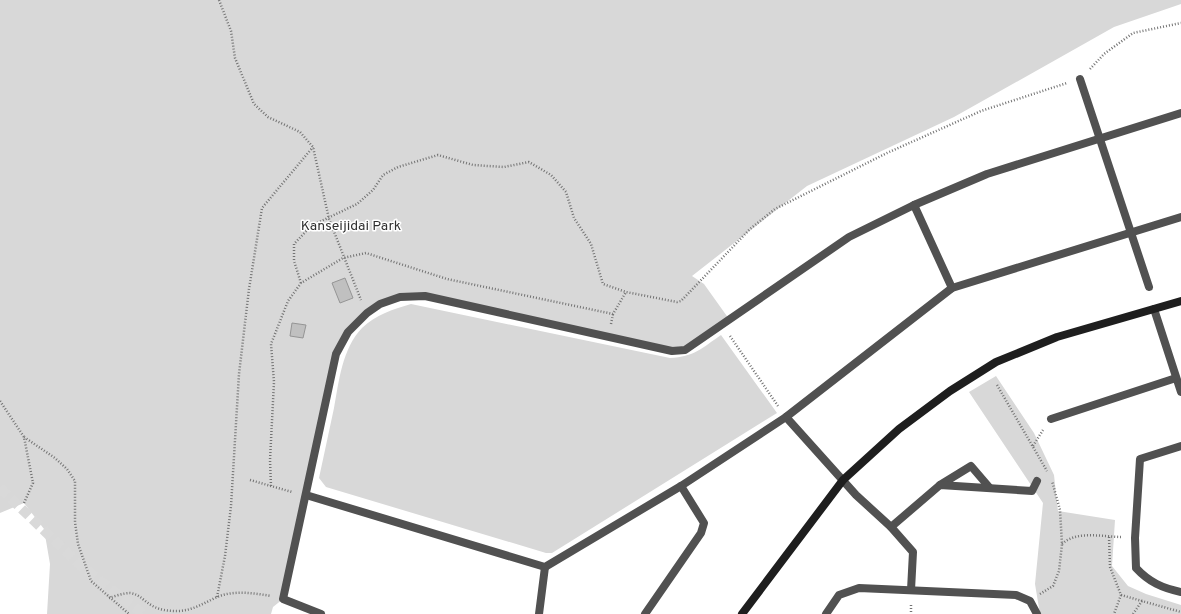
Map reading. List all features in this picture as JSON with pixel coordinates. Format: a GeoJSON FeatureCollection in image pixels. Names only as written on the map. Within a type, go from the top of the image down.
{"type":"FeatureCollection","features":[{"type":"Feature","properties":{"kind":"street"},"geometry":{"type":"LineString","coordinates":[[1080,79],[1149,287]]}},
{"type":"Feature","properties":{"kind":"street"},"geometry":{"type":"LineString","coordinates":[[321,614],[283,599],[336,354],[348,332],[367,313],[380,304],[400,297],[425,296],[672,351],[685,350],[849,237],[914,205],[987,174],[1181,113]]}},
{"type":"Feature","properties":{"kind":"street"},"geometry":{"type":"LineString","coordinates":[[914,205],[952,288]]}},
{"type":"Feature","properties":{"kind":"street"},"geometry":{"type":"LineString","coordinates":[[306,495],[545,567],[681,486],[786,417],[952,288],[1181,217]]}},
{"type":"Feature","properties":{"kind":"street"},"geometry":{"type":"LineString","coordinates":[[742,614],[843,480],[899,429],[950,391],[996,362],[1057,337],[1181,300]]}},
{"type":"Feature","properties":{"kind":"street"},"geometry":{"type":"LineString","coordinates":[[1154,309],[1181,392]]}},
{"type":"Feature","properties":{"kind":"street"},"geometry":{"type":"LineString","coordinates":[[1051,419],[1176,378]]}},
{"type":"Feature","properties":{"kind":"street"},"geometry":{"type":"LineString","coordinates":[[786,417],[856,495],[891,527],[913,552],[911,590]]}},
{"type":"Feature","properties":{"kind":"street"},"geometry":{"type":"LineString","coordinates":[[1181,446],[1140,459],[1135,538],[1136,568],[1146,578],[1164,588],[1181,592]]}},
{"type":"Feature","properties":{"kind":"street"},"geometry":{"type":"LineString","coordinates":[[891,527],[940,485],[971,466],[989,487]]}},
{"type":"Feature","properties":{"kind":"street"},"geometry":{"type":"LineString","coordinates":[[940,485],[1032,490],[1037,481]]}},
{"type":"Feature","properties":{"kind":"street"},"geometry":{"type":"LineString","coordinates":[[645,614],[701,533],[704,523],[681,486]]}},
{"type":"Feature","properties":{"kind":"street"},"geometry":{"type":"LineString","coordinates":[[539,614],[545,567]]}},
{"type":"Feature","properties":{"kind":"street"},"geometry":{"type":"LineString","coordinates":[[826,614],[839,595],[859,588],[1016,595],[1030,601],[1037,614]]}},
{"type":"Feature","properties":{"kind":"path"},"geometry":{"type":"LineString","coordinates":[[219,0],[231,31],[235,58],[254,104],[268,117],[300,132],[313,147],[329,219],[343,258],[367,313]]}},
{"type":"Feature","properties":{"kind":"path"},"geometry":{"type":"LineString","coordinates":[[301,283],[294,261],[294,244],[311,226],[329,219],[357,204],[373,190],[383,175],[398,167],[438,155],[473,165],[504,167],[529,162],[551,175],[566,192],[574,218],[591,244],[603,284],[626,292],[677,302],[681,301],[750,229],[775,210],[887,153],[981,111],[1080,79],[1104,54],[1134,33],[1181,24]]}},
{"type":"Feature","properties":{"kind":"path"},"geometry":{"type":"LineString","coordinates":[[217,597],[226,556],[238,374],[249,289],[262,208],[313,147]]}},
{"type":"Feature","properties":{"kind":"path"},"geometry":{"type":"LineString","coordinates":[[271,486],[270,460],[274,382],[271,344],[288,300],[301,283],[343,258],[366,253],[447,279],[613,314],[626,292]]}},
{"type":"Feature","properties":{"kind":"path"},"geometry":{"type":"LineString","coordinates":[[726,332],[780,409]]}},
{"type":"Feature","properties":{"kind":"path"},"geometry":{"type":"LineString","coordinates":[[0,401],[24,437],[55,458],[67,469],[75,481],[75,522],[82,558],[91,581],[108,598],[129,614]]}},
{"type":"Feature","properties":{"kind":"path"},"geometry":{"type":"LineString","coordinates":[[1032,446],[1051,419]]}},
{"type":"Feature","properties":{"kind":"path"},"geometry":{"type":"LineString","coordinates":[[24,437],[33,483],[24,503]]}},
{"type":"Feature","properties":{"kind":"path"},"geometry":{"type":"LineString","coordinates":[[250,480],[306,495]]}},
{"type":"Feature","properties":{"kind":"path"},"geometry":{"type":"LineString","coordinates":[[1062,544],[1068,538],[1078,536],[1135,538]]}},
{"type":"Feature","properties":{"kind":"path"},"geometry":{"type":"LineString","coordinates":[[1109,537],[1110,567],[1121,595],[1114,614]]}},
{"type":"Feature","properties":{"kind":"path"},"geometry":{"type":"LineString","coordinates":[[108,598],[130,593],[142,598],[151,605],[162,610],[179,611],[201,606],[217,597],[231,593],[257,593]]}},
{"type":"Feature","properties":{"kind":"path"},"geometry":{"type":"LineString","coordinates":[[1121,595],[1181,612]]}},
{"type":"Feature","properties":{"kind":"path"},"geometry":{"type":"LineString","coordinates":[[1132,614],[1142,600]]}},
{"type":"Feature","properties":{"kind":"green space","name":"Kanseijidai Park"},"geometry":{"type":"Polygon","coordinates":[[[0,0],[1181,0],[1181,4],[1114,27],[954,117],[807,186],[692,276],[704,284],[729,319],[685,350],[425,296],[400,297],[367,313],[336,354],[283,599],[273,607],[271,614],[47,614],[50,564],[44,529],[24,503],[0,513],[0,0]]]}},
{"type":"Feature","properties":{"kind":"green space"},"geometry":{"type":"Polygon","coordinates":[[[411,304],[670,358],[692,354],[721,335],[777,413],[552,553],[546,553],[326,487],[319,478],[342,366],[350,346],[355,336],[367,323],[391,310],[411,304]]]}},
{"type":"Feature","properties":{"kind":"green space"},"geometry":{"type":"Polygon","coordinates":[[[996,376],[1034,433],[1054,475],[1058,511],[1115,520],[1112,566],[1128,586],[1146,594],[1181,605],[1181,614],[1040,614],[1035,584],[1043,503],[969,392],[996,376]]]}},
{"type":"Feature","properties":{"kind":"building"},"geometry":{"type":"Polygon","coordinates":[[[345,278],[353,298],[340,303],[332,283],[345,278]]]}},
{"type":"Feature","properties":{"kind":"building"},"geometry":{"type":"Polygon","coordinates":[[[292,323],[306,325],[303,338],[290,336],[292,323]]]}},
{"type":"Feature","properties":{"kind":"tunnel"},"geometry":{"type":"LineString","coordinates":[[0,488],[80,565],[143,614]]}}]}
